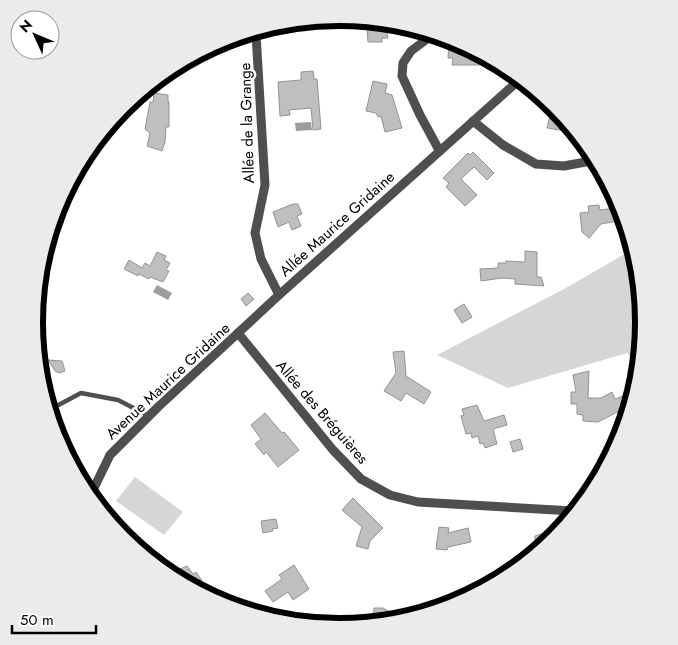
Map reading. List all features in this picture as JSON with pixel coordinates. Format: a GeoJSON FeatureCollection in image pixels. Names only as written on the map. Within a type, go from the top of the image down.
{"type":"FeatureCollection","features":[{"type":"Feature","properties":{"kind":"street","name":"Allée de la Grange"},"geometry":{"type":"LineString","coordinates":[[256,38],[265,185],[255,234],[261,259],[279,295]]}},
{"type":"Feature","properties":{"kind":"street"},"geometry":{"type":"LineString","coordinates":[[426,39],[411,51],[403,63],[402,76],[439,150]]}},
{"type":"Feature","properties":{"kind":"street","name":"Allée Maurice Gridaine"},"geometry":{"type":"LineString","coordinates":[[253,320],[439,150],[515,84]]}},
{"type":"Feature","properties":{"kind":"street"},"geometry":{"type":"LineString","coordinates":[[473,121],[503,145],[536,164],[564,166],[588,162]]}},
{"type":"Feature","properties":{"kind":"street","name":"Avenue Maurice Gridaine"},"geometry":{"type":"LineString","coordinates":[[94,488],[110,455],[149,416],[253,320]]}},
{"type":"Feature","properties":{"kind":"street","name":"Allée des Bréguières"},"geometry":{"type":"LineString","coordinates":[[238,333],[333,450],[361,479],[390,495],[418,502],[568,511]]}},
{"type":"Feature","properties":{"kind":"lane"},"geometry":{"type":"LineString","coordinates":[[55,406],[81,393],[118,400],[149,416]]}},
{"type":"Feature","properties":{"kind":"shaded area"},"geometry":{"type":"Polygon","coordinates":[[[311,122],[312,130],[296,131],[295,123],[311,122]]]}},
{"type":"Feature","properties":{"kind":"shaded area"},"geometry":{"type":"Polygon","coordinates":[[[627,253],[635,303],[633,359],[627,353],[508,388],[437,355],[564,289],[627,253]]]}},
{"type":"Feature","properties":{"kind":"shaded area"},"geometry":{"type":"Polygon","coordinates":[[[157,285],[172,293],[168,300],[153,292],[157,285]]]}},
{"type":"Feature","properties":{"kind":"shaded area"},"geometry":{"type":"Polygon","coordinates":[[[135,477],[183,512],[164,535],[116,501],[135,477]]]}},
{"type":"Feature","properties":{"kind":"building"},"geometry":{"type":"Polygon","coordinates":[[[367,28],[389,31],[388,38],[382,38],[382,42],[368,42],[367,28]]]}},
{"type":"Feature","properties":{"kind":"building"},"geometry":{"type":"Polygon","coordinates":[[[449,48],[485,65],[452,65],[453,58],[448,58],[449,48]]]}},
{"type":"Feature","properties":{"kind":"building"},"geometry":{"type":"Polygon","coordinates":[[[313,71],[314,79],[317,79],[321,129],[313,130],[311,108],[289,110],[290,115],[280,116],[278,82],[301,80],[301,72],[313,71]]]}},
{"type":"Feature","properties":{"kind":"building"},"geometry":{"type":"Polygon","coordinates":[[[373,81],[387,84],[385,93],[392,95],[402,128],[385,132],[381,116],[378,117],[376,113],[366,111],[373,81]]]}},
{"type":"Feature","properties":{"kind":"building"},"geometry":{"type":"Polygon","coordinates":[[[154,93],[168,95],[169,102],[169,127],[166,127],[162,151],[147,146],[150,133],[145,129],[150,102],[153,102],[154,93]]]}},
{"type":"Feature","properties":{"kind":"building"},"geometry":{"type":"Polygon","coordinates":[[[550,115],[565,131],[547,128],[550,115]]]}},
{"type":"Feature","properties":{"kind":"building"},"geometry":{"type":"Polygon","coordinates":[[[473,152],[494,173],[487,180],[474,167],[461,179],[477,195],[465,206],[446,187],[449,183],[443,178],[468,153],[470,155],[473,152]]]}},
{"type":"Feature","properties":{"kind":"building"},"geometry":{"type":"Polygon","coordinates":[[[293,204],[298,204],[302,214],[297,216],[301,226],[292,230],[289,222],[278,227],[273,212],[293,204]]]}},
{"type":"Feature","properties":{"kind":"building"},"geometry":{"type":"Polygon","coordinates":[[[599,205],[600,210],[613,208],[618,221],[601,224],[589,238],[582,232],[580,213],[589,212],[588,206],[599,205]]]}},
{"type":"Feature","properties":{"kind":"building"},"geometry":{"type":"Polygon","coordinates":[[[525,251],[537,252],[537,277],[541,277],[544,286],[515,284],[515,279],[502,278],[481,281],[480,269],[498,268],[498,263],[506,263],[506,261],[525,262],[525,251]]]}},
{"type":"Feature","properties":{"kind":"building"},"geometry":{"type":"Polygon","coordinates":[[[157,252],[166,256],[164,260],[170,263],[166,270],[169,271],[163,282],[150,277],[149,279],[139,274],[138,276],[124,269],[129,260],[142,268],[145,263],[150,266],[157,252]]]}},
{"type":"Feature","properties":{"kind":"building"},"geometry":{"type":"Polygon","coordinates":[[[248,293],[254,299],[246,306],[241,299],[248,293]]]}},
{"type":"Feature","properties":{"kind":"building"},"geometry":{"type":"Polygon","coordinates":[[[464,304],[472,317],[462,323],[454,310],[464,304]]]}},
{"type":"Feature","properties":{"kind":"building"},"geometry":{"type":"Polygon","coordinates":[[[404,351],[406,376],[431,392],[424,404],[406,393],[401,401],[384,391],[396,373],[393,352],[404,351]]]}},
{"type":"Feature","properties":{"kind":"building"},"geometry":{"type":"Polygon","coordinates":[[[48,360],[62,361],[65,371],[59,373],[55,371],[48,360]]]}},
{"type":"Feature","properties":{"kind":"building"},"geometry":{"type":"Polygon","coordinates":[[[589,371],[588,398],[601,398],[612,392],[615,399],[623,396],[625,400],[622,409],[598,422],[583,421],[583,415],[577,414],[577,404],[571,404],[571,392],[576,392],[573,375],[589,371]]]}},
{"type":"Feature","properties":{"kind":"building"},"geometry":{"type":"Polygon","coordinates":[[[477,405],[484,421],[504,415],[507,425],[493,429],[497,444],[485,448],[483,443],[480,444],[478,436],[472,438],[471,433],[466,434],[461,416],[464,415],[462,409],[477,405]]]}},
{"type":"Feature","properties":{"kind":"building"},"geometry":{"type":"Polygon","coordinates":[[[265,413],[299,450],[278,467],[266,452],[264,455],[255,444],[261,439],[251,425],[265,413]]]}},
{"type":"Feature","properties":{"kind":"building"},"geometry":{"type":"Polygon","coordinates":[[[520,439],[523,449],[513,452],[510,442],[520,439]]]}},
{"type":"Feature","properties":{"kind":"building"},"geometry":{"type":"Polygon","coordinates":[[[353,498],[383,528],[370,541],[368,549],[356,546],[362,527],[342,510],[353,498]]]}},
{"type":"Feature","properties":{"kind":"building"},"geometry":{"type":"Polygon","coordinates":[[[276,519],[278,528],[263,533],[261,521],[276,519]]]}},
{"type":"Feature","properties":{"kind":"building"},"geometry":{"type":"Polygon","coordinates":[[[439,527],[449,528],[448,533],[468,528],[471,542],[448,547],[447,550],[436,549],[439,527]]]}},
{"type":"Feature","properties":{"kind":"building"},"geometry":{"type":"Polygon","coordinates":[[[548,532],[535,544],[535,536],[548,532]]]}},
{"type":"Feature","properties":{"kind":"building"},"geometry":{"type":"Polygon","coordinates":[[[294,565],[309,589],[293,600],[288,592],[273,602],[265,591],[282,579],[279,575],[294,565]]]}},
{"type":"Feature","properties":{"kind":"building"},"geometry":{"type":"Polygon","coordinates":[[[187,566],[193,574],[196,572],[206,587],[182,574],[180,569],[187,566]]]}},
{"type":"Feature","properties":{"kind":"building"},"geometry":{"type":"Polygon","coordinates":[[[374,608],[383,608],[393,614],[378,616],[373,616],[374,608]]]}}]}
